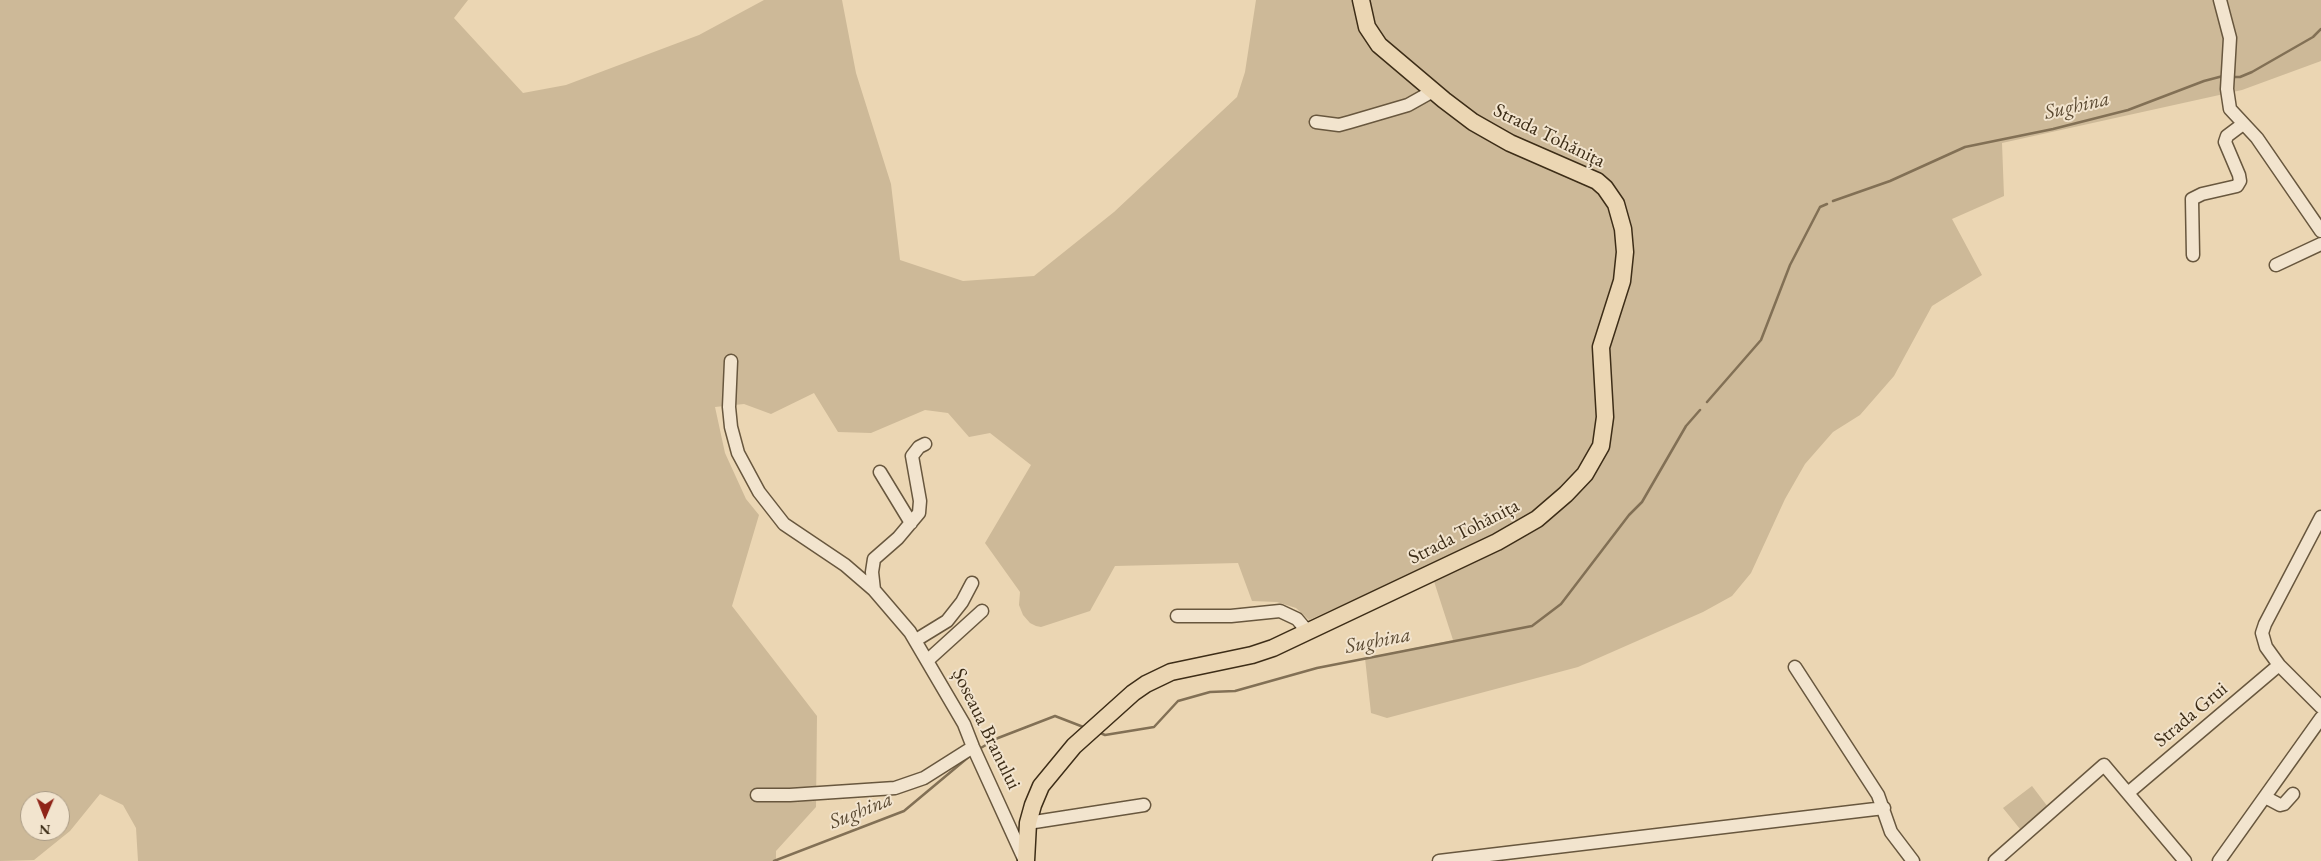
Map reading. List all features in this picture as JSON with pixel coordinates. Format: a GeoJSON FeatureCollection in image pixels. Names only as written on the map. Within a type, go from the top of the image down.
{"type":"FeatureCollection","features":[{"type":"Feature","properties":{"kind":"main road","name":"Strada Tohănița"},"geometry":{"type":"LineString","coordinates":[[1361,0],[1367,27],[1379,45],[1433,91],[1491,133],[1597,181],[1606,188],[1616,204],[1623,229],[1625,252],[1622,281],[1601,347],[1603,437],[1597,455],[1585,474],[1566,494],[1537,518],[1497,542],[1361,606]]}},
{"type":"Feature","properties":{"kind":"main road","name":"Șoseaua Branului"},"geometry":{"type":"LineString","coordinates":[[1026,861],[1028,823],[1032,805],[1041,786],[1062,758],[1133,693],[1159,677],[1184,669],[1252,655],[1273,648],[1361,606]]}},
{"type":"Feature","properties":{"kind":"street"},"geometry":{"type":"LineString","coordinates":[[2220,0],[2230,38],[2227,100],[2230,109],[2258,138],[2321,231]]}},
{"type":"Feature","properties":{"kind":"street"},"geometry":{"type":"LineString","coordinates":[[1316,122],[1339,124],[1350,122],[1408,104],[1433,91]]}},
{"type":"Feature","properties":{"kind":"street"},"geometry":{"type":"LineString","coordinates":[[2193,255],[2192,200],[2202,194],[2237,186],[2240,181],[2239,175],[2225,142],[2227,136],[2243,124]]}},
{"type":"Feature","properties":{"kind":"street"},"geometry":{"type":"LineString","coordinates":[[2276,265],[2321,244]]}},
{"type":"Feature","properties":{"kind":"street","name":"Șoseaua Branului"},"geometry":{"type":"LineString","coordinates":[[731,361],[729,407],[731,427],[738,453],[759,492],[784,524],[845,566],[874,590],[916,640],[957,709],[1026,861]]}},
{"type":"Feature","properties":{"kind":"street"},"geometry":{"type":"LineString","coordinates":[[874,590],[872,572],[874,559],[919,513],[920,501],[912,456],[919,446],[925,444]]}},
{"type":"Feature","properties":{"kind":"street"},"geometry":{"type":"LineString","coordinates":[[880,472],[911,523]]}},
{"type":"Feature","properties":{"kind":"street"},"geometry":{"type":"LineString","coordinates":[[2321,517],[2264,624],[2263,640],[2279,665],[2321,707]]}},
{"type":"Feature","properties":{"kind":"street"},"geometry":{"type":"LineString","coordinates":[[916,640],[929,634],[947,621],[962,602],[972,583]]}},
{"type":"Feature","properties":{"kind":"street"},"geometry":{"type":"LineString","coordinates":[[928,660],[982,611]]}},
{"type":"Feature","properties":{"kind":"street"},"geometry":{"type":"LineString","coordinates":[[1177,616],[1231,616],[1280,612],[1297,619],[1308,632]]}},
{"type":"Feature","properties":{"kind":"street","name":"Strada Grui"},"geometry":{"type":"LineString","coordinates":[[2128,793],[2279,665]]}},
{"type":"Feature","properties":{"kind":"street"},"geometry":{"type":"LineString","coordinates":[[1796,667],[1871,783],[1884,808],[1891,832],[1913,861]]}},
{"type":"Feature","properties":{"kind":"street"},"geometry":{"type":"LineString","coordinates":[[2219,861],[2321,718]]}},
{"type":"Feature","properties":{"kind":"street"},"geometry":{"type":"LineString","coordinates":[[757,795],[790,795],[895,788],[924,778],[973,747]]}},
{"type":"Feature","properties":{"kind":"street"},"geometry":{"type":"LineString","coordinates":[[1996,861],[2104,765],[2185,861]]}},
{"type":"Feature","properties":{"kind":"street"},"geometry":{"type":"LineString","coordinates":[[2265,797],[2280,805],[2284,804],[2292,794]]}},
{"type":"Feature","properties":{"kind":"street"},"geometry":{"type":"LineString","coordinates":[[1028,823],[1144,805]]}},
{"type":"Feature","properties":{"kind":"street"},"geometry":{"type":"LineString","coordinates":[[1439,861],[1884,808]]}},
{"type":"Feature","properties":{"kind":"shaded area"},"geometry":{"type":"Polygon","coordinates":[[[0,0],[468,0],[454,18],[523,93],[566,85],[699,35],[764,0],[842,0],[856,73],[891,184],[900,260],[963,281],[1034,276],[1114,212],[1237,97],[1245,72],[1256,0],[2321,0],[2321,61],[2242,90],[2002,143],[2004,196],[1952,219],[1982,275],[1932,306],[1894,376],[1860,415],[1833,432],[1805,464],[1785,499],[1751,573],[1732,596],[1703,612],[1578,667],[1387,718],[1371,713],[1365,658],[1453,640],[1429,566],[1309,620],[1296,608],[1277,602],[1252,601],[1238,563],[1115,566],[1090,611],[1041,627],[1036,626],[1030,623],[1023,615],[1019,605],[1020,592],[985,543],[1031,465],[990,433],[969,437],[948,413],[925,410],[871,433],[838,432],[814,393],[771,414],[744,404],[715,407],[725,453],[746,499],[759,515],[732,606],[817,716],[816,807],[776,851],[776,861],[138,861],[136,828],[123,805],[100,794],[70,831],[70,791],[20,791],[20,841],[58,841],[34,860],[0,861],[0,0]]]}},
{"type":"Feature","properties":{"kind":"shaded area"},"geometry":{"type":"Polygon","coordinates":[[[2032,786],[2048,807],[2020,829],[2003,808],[2032,786]]]}},
{"type":"Feature","properties":{"kind":"waterway","name":"Sughina"},"geometry":{"type":"LineString","coordinates":[[2231,77],[2240,77],[2252,72],[2313,37],[2321,29]]}},
{"type":"Feature","properties":{"kind":"waterway","name":"Sughina"},"geometry":{"type":"LineString","coordinates":[[1833,201],[1890,181],[1965,147],[2053,129],[2128,110],[2204,81],[2223,76]]}},
{"type":"Feature","properties":{"kind":"waterway","name":"Sughina"},"geometry":{"type":"LineString","coordinates":[[1707,402],[1761,340],[1790,265],[1820,207],[1827,204]]}},
{"type":"Feature","properties":{"kind":"waterway","name":"Sughina"},"geometry":{"type":"LineString","coordinates":[[1098,732],[1105,735],[1154,727],[1178,701],[1210,692],[1235,691],[1317,668],[1532,626],[1561,604],[1629,515],[1642,502],[1686,426],[1700,410]]}},
{"type":"Feature","properties":{"kind":"waterway","name":"Sughina"},"geometry":{"type":"LineString","coordinates":[[979,749],[998,738],[1055,716],[1086,728]]}},
{"type":"Feature","properties":{"kind":"waterway","name":"Sughina"},"geometry":{"type":"LineString","coordinates":[[774,861],[904,811],[971,755]]}}]}
